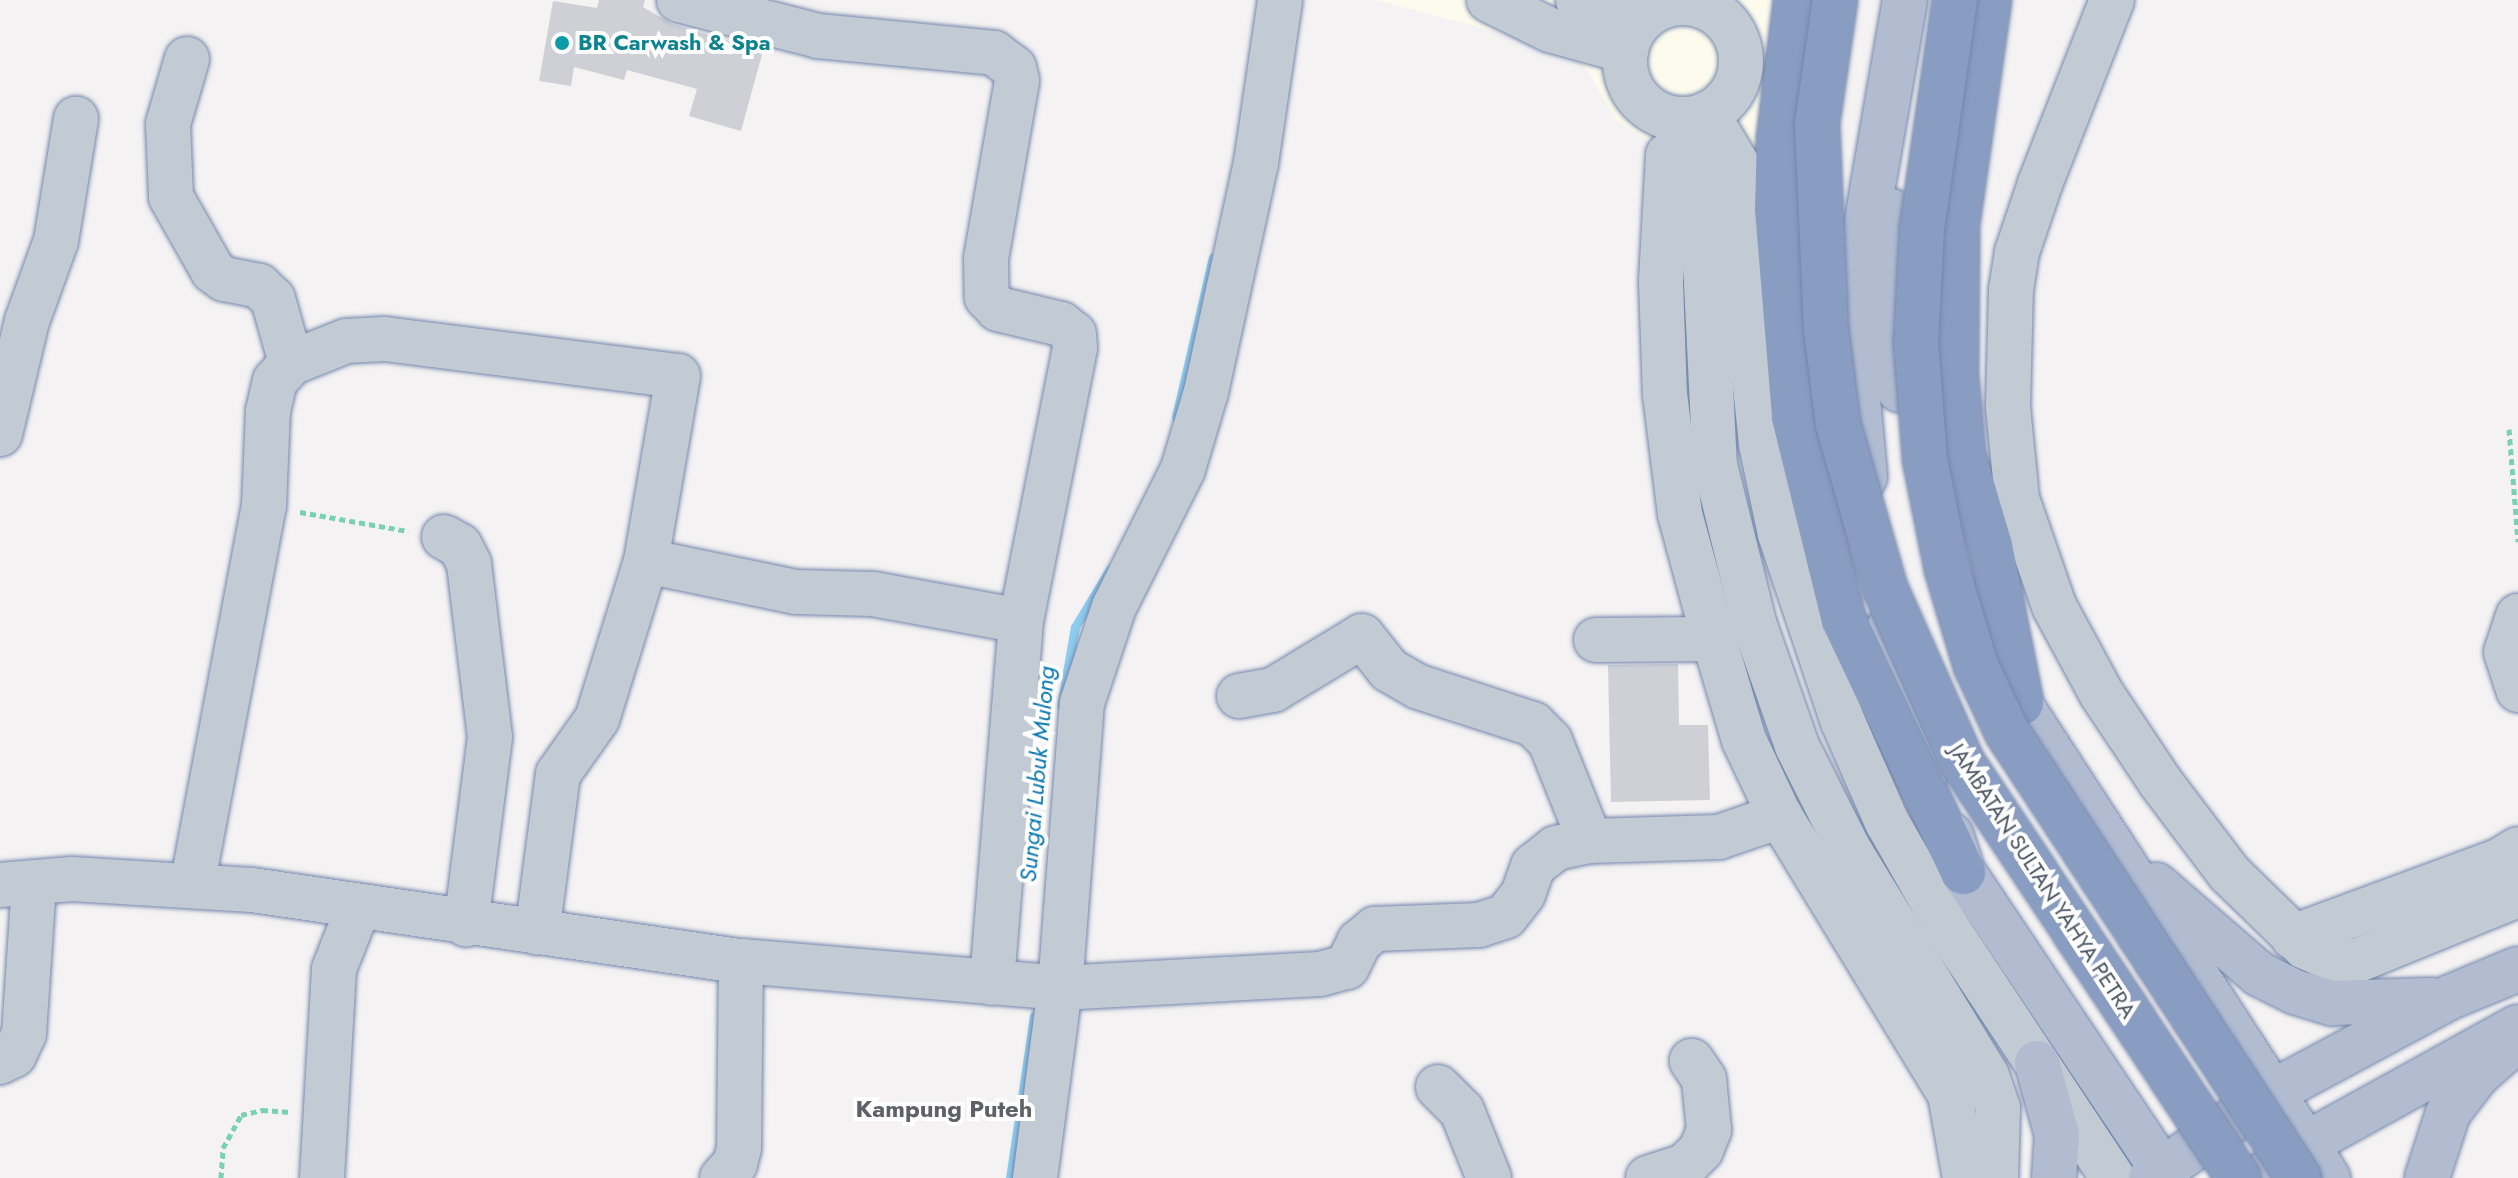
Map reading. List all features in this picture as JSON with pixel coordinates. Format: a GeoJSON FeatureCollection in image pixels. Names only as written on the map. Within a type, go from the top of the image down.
{"type":"FeatureCollection","features":[{"type":"Feature","properties":{"kind":"highway"},"geometry":{"type":"LineString","coordinates":[[1796,0],[1779,138],[1777,209],[1794,417],[1844,620],[1963,872]]}},
{"type":"Feature","properties":{"kind":"highway","name":"JAMBATAN SULTAN YAHYA PETRA"},"geometry":{"type":"LineString","coordinates":[[1835,0],[1817,124],[1826,329],[1838,424],[1885,588],[1962,762],[2238,1178]]}},
{"type":"Feature","properties":{"kind":"highway"},"geometry":{"type":"LineString","coordinates":[[1955,0],[1922,229],[1916,342],[1925,459],[1951,583],[1976,666],[2007,732],[2311,1167]]}},
{"type":"Feature","properties":{"kind":"highway"},"geometry":{"type":"LineString","coordinates":[[1989,0],[1957,224],[1953,295],[1963,455],[1990,546],[2021,703]]}},
{"type":"Feature","properties":{"kind":"main road"},"geometry":{"type":"LineString","coordinates":[[1905,0],[1889,116],[1863,243],[1858,399],[1882,601],[1910,710],[1963,872],[2160,1175],[2273,1092],[2448,998],[2518,969]]}},
{"type":"Feature","properties":{"kind":"main road"},"geometry":{"type":"LineString","coordinates":[[1889,116],[1895,345],[1921,521],[1957,612],[2021,703],[2273,1092],[2311,1167]]}},
{"type":"Feature","properties":{"kind":"main road"},"geometry":{"type":"LineString","coordinates":[[2115,849],[2259,974],[2295,992],[2332,1003],[2376,1005],[2448,998]]}},
{"type":"Feature","properties":{"kind":"main road"},"geometry":{"type":"LineString","coordinates":[[2259,1178],[2311,1167],[2518,1027]]}},
{"type":"Feature","properties":{"kind":"main road"},"geometry":{"type":"LineString","coordinates":[[2427,1178],[2448,1113],[2477,1075],[2518,1039]]}},
{"type":"Feature","properties":{"kind":"main road"},"geometry":{"type":"LineString","coordinates":[[2037,1063],[2057,1135],[2054,1178]]}},
{"type":"Feature","properties":{"kind":"street"},"geometry":{"type":"LineString","coordinates":[[679,0],[818,36],[994,53],[1014,68],[1017,81],[986,258],[987,297],[998,309],[1061,324],[1074,334],[1075,348],[1021,621],[992,983]]}},
{"type":"Feature","properties":{"kind":"street"},"geometry":{"type":"LineString","coordinates":[[1035,1178],[1082,703],[1114,607],[1183,469],[1206,392],[1256,163],[1280,0]]}},
{"type":"Feature","properties":{"kind":"street"},"geometry":{"type":"LineString","coordinates":[[1489,0],[1550,30],[1670,13]]}},
{"type":"Feature","properties":{"kind":"street"},"geometry":{"type":"LineString","coordinates":[[1578,0],[1722,18],[1740,51],[1734,88],[1686,129],[1661,282],[1665,394],[1680,514],[1744,740],[1780,816],[1934,1062],[1960,1129],[1971,1175]]}},
{"type":"Feature","properties":{"kind":"street"},"geometry":{"type":"LineString","coordinates":[[2112,0],[2061,124],[2017,252],[2006,338],[2017,499],[2054,606],[2101,693],[2229,873],[2293,937],[2323,957],[2356,961],[2518,895]]}},
{"type":"Feature","properties":{"kind":"street"},"geometry":{"type":"LineString","coordinates":[[1670,13],[1630,85],[1639,99],[1652,110],[1686,129],[1743,174],[1750,339],[1761,444],[1809,631],[1887,822],[1946,926],[2113,1178]]}},
{"type":"Feature","properties":{"kind":"street"},"geometry":{"type":"LineString","coordinates":[[187,59],[168,124],[171,197],[213,271],[224,279],[259,286],[273,299],[291,363]]}},
{"type":"Feature","properties":{"kind":"street"},"geometry":{"type":"LineString","coordinates":[[1,423],[13,310],[56,241],[76,119]]}},
{"type":"Feature","properties":{"kind":"street"},"geometry":{"type":"LineString","coordinates":[[1686,129],[1701,181],[1715,465],[1754,623],[1797,746],[1848,848],[1987,1076],[1998,1108],[1971,1175]]}},
{"type":"Feature","properties":{"kind":"street"},"geometry":{"type":"LineString","coordinates":[[192,886],[264,506],[268,411],[275,381],[291,363],[346,341],[385,339],[678,376],[646,561],[597,719],[558,774],[537,933]]}},
{"type":"Feature","properties":{"kind":"street"},"geometry":{"type":"LineString","coordinates":[[444,537],[460,546],[469,564],[490,737],[466,924]]}},
{"type":"Feature","properties":{"kind":"street"},"geometry":{"type":"LineString","coordinates":[[646,561],[796,592],[873,594],[1021,621]]}},
{"type":"Feature","properties":{"kind":"street"},"geometry":{"type":"LineString","coordinates":[[2518,616],[2506,652],[2518,690]]}},
{"type":"Feature","properties":{"kind":"street"},"geometry":{"type":"LineString","coordinates":[[1596,640],[1639,635],[1714,639]]}},
{"type":"Feature","properties":{"kind":"street"},"geometry":{"type":"LineString","coordinates":[[1239,696],[1273,690],[1362,636],[1389,670],[1419,687],[1533,724],[1550,741],[1590,841]]}},
{"type":"Feature","properties":{"kind":"street"},"geometry":{"type":"LineString","coordinates":[[0,1062],[14,1055],[24,1034],[17,884],[72,879],[192,886],[359,906],[466,924],[741,961],[1055,988],[1320,974],[1347,967],[1359,942],[1375,929],[1479,925],[1506,916],[1523,894],[1533,866],[1556,848],[1590,841],[1719,837],[1780,816]]}},
{"type":"Feature","properties":{"kind":"street"},"geometry":{"type":"LineString","coordinates":[[2293,937],[2499,861],[2518,849]]}},
{"type":"Feature","properties":{"kind":"street"},"geometry":{"type":"LineString","coordinates":[[322,1178],[334,969],[359,906]]}},
{"type":"Feature","properties":{"kind":"street"},"geometry":{"type":"LineString","coordinates":[[722,1178],[735,1164],[739,1148],[741,961]]}},
{"type":"Feature","properties":{"kind":"street"},"geometry":{"type":"LineString","coordinates":[[1648,1178],[1685,1166],[1701,1150],[1709,1130],[1704,1079],[1692,1061]]}},
{"type":"Feature","properties":{"kind":"street"},"geometry":{"type":"LineString","coordinates":[[1438,1087],[1462,1111],[1489,1178]]}},
{"type":"Feature","properties":{"kind":"path"},"geometry":{"type":"LineString","coordinates":[[2509,429],[2518,542]]}},
{"type":"Feature","properties":{"kind":"path"},"geometry":{"type":"LineString","coordinates":[[264,506],[444,537]]}},
{"type":"Feature","properties":{"kind":"path"},"geometry":{"type":"LineString","coordinates":[[221,1178],[223,1148],[241,1115],[262,1110],[324,1116]]}},
{"type":"Feature","properties":{"kind":"shaded area"},"geometry":{"type":"Polygon","coordinates":[[[1376,0],[1771,0],[1775,33],[1765,159],[1652,143],[1616,120],[1584,65],[1568,51],[1376,0]]]}},
{"type":"Feature","properties":{"kind":"building"},"geometry":{"type":"Polygon","coordinates":[[[599,0],[645,0],[643,7],[672,24],[763,51],[741,131],[689,116],[697,89],[627,70],[624,80],[574,67],[571,86],[539,81],[553,1],[597,8],[599,0]]]}},
{"type":"Feature","properties":{"kind":"building"},"geometry":{"type":"Polygon","coordinates":[[[1678,664],[1679,725],[1708,725],[1710,800],[1611,802],[1608,665],[1678,664]]]}},
{"type":"Feature","properties":{"kind":"waterway","name":"Sungai Lubuk Mulong"},"geometry":{"type":"LineString","coordinates":[[1176,417],[1213,257]]}},
{"type":"Feature","properties":{"kind":"waterway","name":"Sungai Lubuk Mulong"},"geometry":{"type":"LineString","coordinates":[[1061,706],[1075,627],[1110,569]]}},
{"type":"Feature","properties":{"kind":"waterway","name":"Sungai Lubuk Mulong"},"geometry":{"type":"LineString","coordinates":[[1010,1178],[1034,1016]]}},
{"type":"Feature","properties":{"kind":"place","name":"BR Carwash & Spa"},"geometry":{"type":"Point","coordinates":[562,43]}},
{"type":"Feature","properties":{"kind":"district","name":"Kampung Puteh"},"geometry":{"type":"Point","coordinates":[944,1109]}}]}
